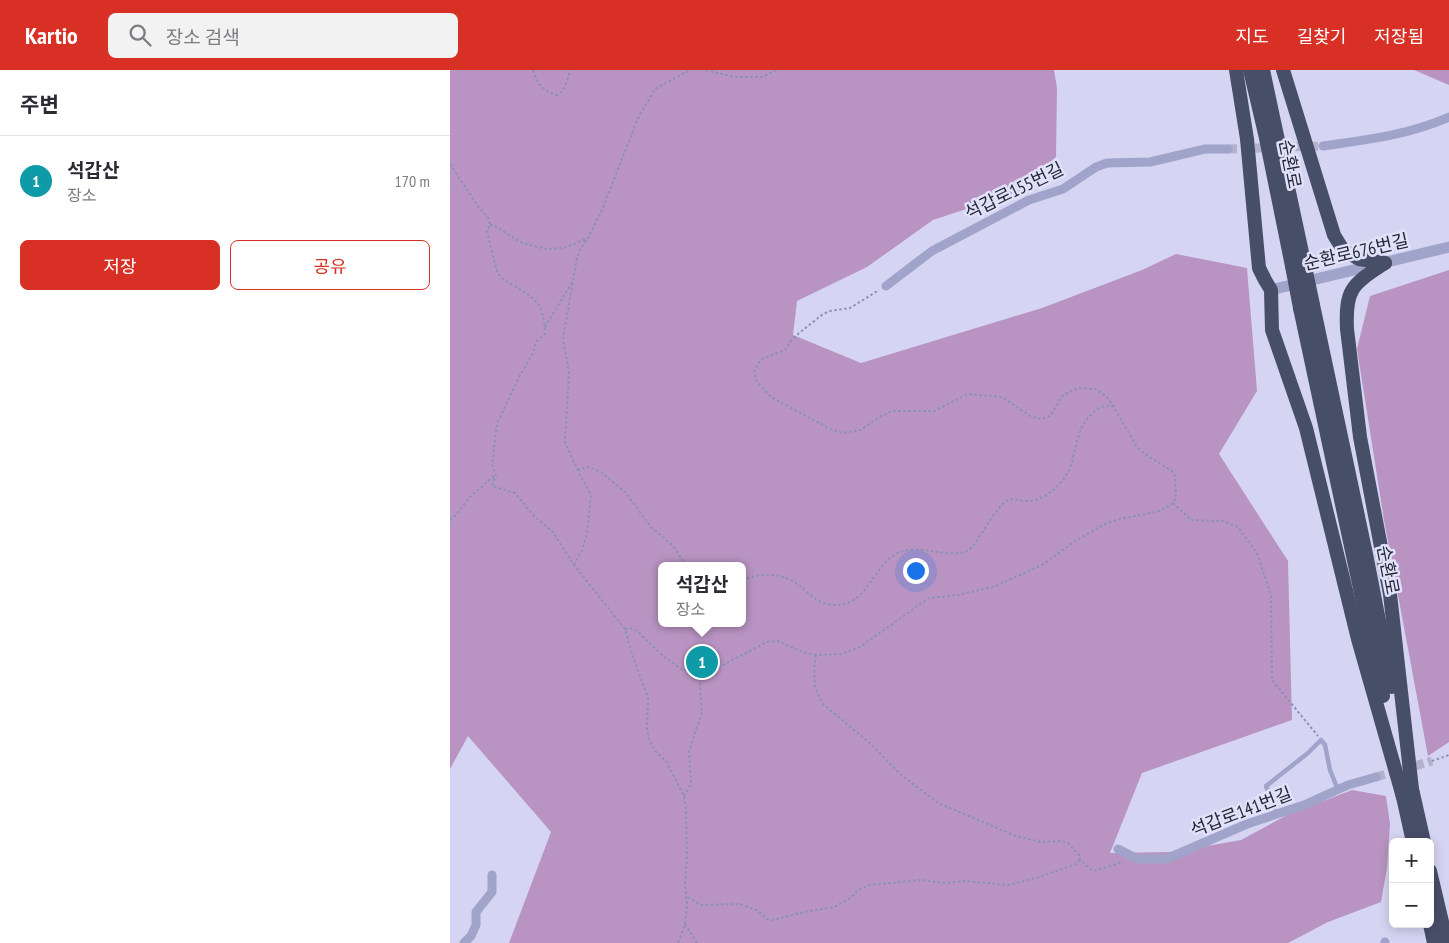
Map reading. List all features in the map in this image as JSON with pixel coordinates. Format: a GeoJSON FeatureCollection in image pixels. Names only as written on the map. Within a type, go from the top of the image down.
{"type":"FeatureCollection","features":[{"type":"Feature","properties":{"kind":"highway"},"geometry":{"type":"LineString","coordinates":[[1236,70],[1247,139],[1260,268],[1271,290],[1272,330],[1306,428],[1358,639],[1408,797]]}},
{"type":"Feature","properties":{"kind":"highway","name":"순환로"},"geometry":{"type":"LineString","coordinates":[[1250,70],[1298,264]]}},
{"type":"Feature","properties":{"kind":"highway","name":"순환로"},"geometry":{"type":"LineString","coordinates":[[1263,70],[1298,264],[1366,554],[1408,797],[1413,838]]}},
{"type":"Feature","properties":{"kind":"highway"},"geometry":{"type":"LineString","coordinates":[[1283,70],[1334,234],[1343,250],[1359,259],[1385,263]]}},
{"type":"Feature","properties":{"kind":"highway"},"geometry":{"type":"LineString","coordinates":[[1385,263],[1355,284],[1349,297],[1346,312],[1346,329],[1360,437],[1390,594],[1408,797]]}},
{"type":"Feature","properties":{"kind":"highway","name":"순환로"},"geometry":{"type":"LineString","coordinates":[[1408,797],[1423,838]]}},
{"type":"Feature","properties":{"kind":"highway"},"geometry":{"type":"LineString","coordinates":[[1433,883],[1447,943]]}},
{"type":"Feature","properties":{"kind":"highway"},"geometry":{"type":"LineString","coordinates":[[1431,928],[1434,943]]}},
{"type":"Feature","properties":{"kind":"street"},"geometry":{"type":"LineString","coordinates":[[1323,146],[1386,137],[1432,125],[1449,117]]}},
{"type":"Feature","properties":{"kind":"street","name":"석갑로155번길"},"geometry":{"type":"LineString","coordinates":[[886,286],[932,251],[1029,200],[1063,189],[1096,167],[1107,163],[1150,162],[1205,149],[1228,149]]}},
{"type":"Feature","properties":{"kind":"street","name":"순환로676번길"},"geometry":{"type":"LineString","coordinates":[[1271,290],[1449,247]]}},
{"type":"Feature","properties":{"kind":"street","name":"석갑로141번길"},"geometry":{"type":"LineString","coordinates":[[1118,849],[1138,859],[1166,859],[1246,824],[1304,805],[1348,785],[1376,777]]}},
{"type":"Feature","properties":{"kind":"street"},"geometry":{"type":"LineString","coordinates":[[464,943],[471,936],[476,925],[476,912],[492,892],[492,875]]}},
{"type":"Feature","properties":{"kind":"lane"},"geometry":{"type":"LineString","coordinates":[[1277,814],[1266,786],[1308,754],[1321,740],[1325,745],[1330,770],[1338,790]]}},
{"type":"Feature","properties":{"kind":"path"},"geometry":{"type":"LineString","coordinates":[[533,70],[535,78],[545,92],[557,96],[561,93],[568,80],[570,70]]}},
{"type":"Feature","properties":{"kind":"path"},"geometry":{"type":"LineString","coordinates":[[574,565],[582,550],[587,533],[591,495],[565,442],[569,372],[563,339],[577,257],[580,248],[588,238],[602,210],[638,118],[655,90],[690,70]]}},
{"type":"Feature","properties":{"kind":"path"},"geometry":{"type":"LineString","coordinates":[[706,70],[735,77],[762,76],[776,70]]}},
{"type":"Feature","properties":{"kind":"path"},"geometry":{"type":"LineString","coordinates":[[450,164],[477,205],[489,219],[490,225],[487,231],[498,273],[504,280],[530,295],[539,304],[543,313],[545,327],[545,334],[536,342],[533,353],[518,377],[497,424],[492,465],[496,474],[492,486],[515,493],[534,516],[553,532],[574,565],[625,629],[648,698],[647,729],[649,739],[655,751],[666,761],[684,796],[688,859],[685,883],[687,897],[685,924],[678,943]]}},
{"type":"Feature","properties":{"kind":"path"},"geometry":{"type":"LineString","coordinates":[[490,225],[495,226],[522,243],[546,249],[564,248],[588,238]]}},
{"type":"Feature","properties":{"kind":"path"},"geometry":{"type":"LineString","coordinates":[[545,327],[573,280]]}},
{"type":"Feature","properties":{"kind":"path"},"geometry":{"type":"LineString","coordinates":[[625,629],[630,628],[637,631],[662,655],[681,669],[703,674],[767,642],[778,641],[805,653],[816,655],[841,654],[860,647],[929,598],[958,595],[996,586],[1042,565],[1076,541],[1107,523],[1120,518],[1160,511],[1173,503],[1176,497],[1175,476],[1172,471],[1137,447],[1106,396],[1095,389],[1078,388],[1063,395],[1050,416],[1041,419],[1030,416],[1002,398],[968,394],[934,411],[892,411],[876,419],[861,430],[843,433],[830,429],[771,397],[757,382],[754,372],[762,359],[785,350],[793,338],[823,314],[850,308],[886,286]]}},
{"type":"Feature","properties":{"kind":"path"},"geometry":{"type":"LineString","coordinates":[[746,579],[756,575],[777,575],[793,582],[823,603],[835,605],[847,603],[864,593],[882,566],[896,553],[916,548],[954,553],[966,552],[972,548],[995,513],[1007,501],[1013,499],[1034,501],[1052,492],[1061,484],[1071,468],[1085,420],[1095,410],[1107,405],[1113,406]]}},
{"type":"Feature","properties":{"kind":"path"},"geometry":{"type":"LineString","coordinates":[[579,473],[579,468],[589,467],[601,472],[626,493],[651,527],[672,545],[684,562]]}},
{"type":"Feature","properties":{"kind":"path"},"geometry":{"type":"LineString","coordinates":[[450,520],[470,497],[496,474]]}},
{"type":"Feature","properties":{"kind":"path"},"geometry":{"type":"LineString","coordinates":[[1173,503],[1191,520],[1223,521],[1238,527],[1257,553],[1271,595],[1272,680],[1321,740]]}},
{"type":"Feature","properties":{"kind":"path"},"geometry":{"type":"LineString","coordinates":[[816,655],[814,683],[823,704],[871,744],[900,774],[928,796],[1016,836],[1041,842],[1061,841],[1068,843],[1079,855],[1080,860],[1093,871],[1114,865],[1132,856]]}},
{"type":"Feature","properties":{"kind":"path"},"geometry":{"type":"LineString","coordinates":[[684,796],[690,784],[689,752],[702,712],[698,673]]}},
{"type":"Feature","properties":{"kind":"path"},"geometry":{"type":"LineString","coordinates":[[1432,761],[1449,755]]}},
{"type":"Feature","properties":{"kind":"path"},"geometry":{"type":"LineString","coordinates":[[687,897],[701,906],[740,904],[773,920],[834,907],[869,885],[921,880],[945,883],[964,881],[1009,885],[1076,864],[1080,860]]}},
{"type":"Feature","properties":{"kind":"path"},"geometry":{"type":"LineString","coordinates":[[685,924],[697,943]]}},
{"type":"Feature","properties":{"kind":"shaded area"},"geometry":{"type":"Polygon","coordinates":[[[450,70],[1054,70],[1057,88],[1056,157],[1020,191],[933,220],[867,267],[797,301],[793,335],[861,363],[1042,308],[1142,270],[1176,254],[1247,268],[1257,391],[1219,454],[1288,561],[1292,720],[1142,773],[1110,853],[1172,852],[1241,840],[1287,815],[1352,790],[1386,796],[1390,824],[1387,868],[1381,902],[1328,922],[1288,943],[509,943],[551,832],[468,736],[450,769],[450,70]]]}},
{"type":"Feature","properties":{"kind":"shaded area"},"geometry":{"type":"Polygon","coordinates":[[[1414,70],[1449,70],[1449,85],[1414,70]]]}},
{"type":"Feature","properties":{"kind":"shaded area"},"geometry":{"type":"Polygon","coordinates":[[[1449,270],[1449,742],[1428,756],[1384,520],[1357,349],[1370,296],[1449,270]]]}},
{"type":"Feature","properties":{"kind":"tunnel"},"geometry":{"type":"LineString","coordinates":[[1228,149],[1323,146]]}},
{"type":"Feature","properties":{"kind":"tunnel"},"geometry":{"type":"LineString","coordinates":[[1376,777],[1432,761]]}},
{"type":"Feature","properties":{"kind":"place","name":"석갑산"},"geometry":{"type":"Point","coordinates":[702,662]}}]}
